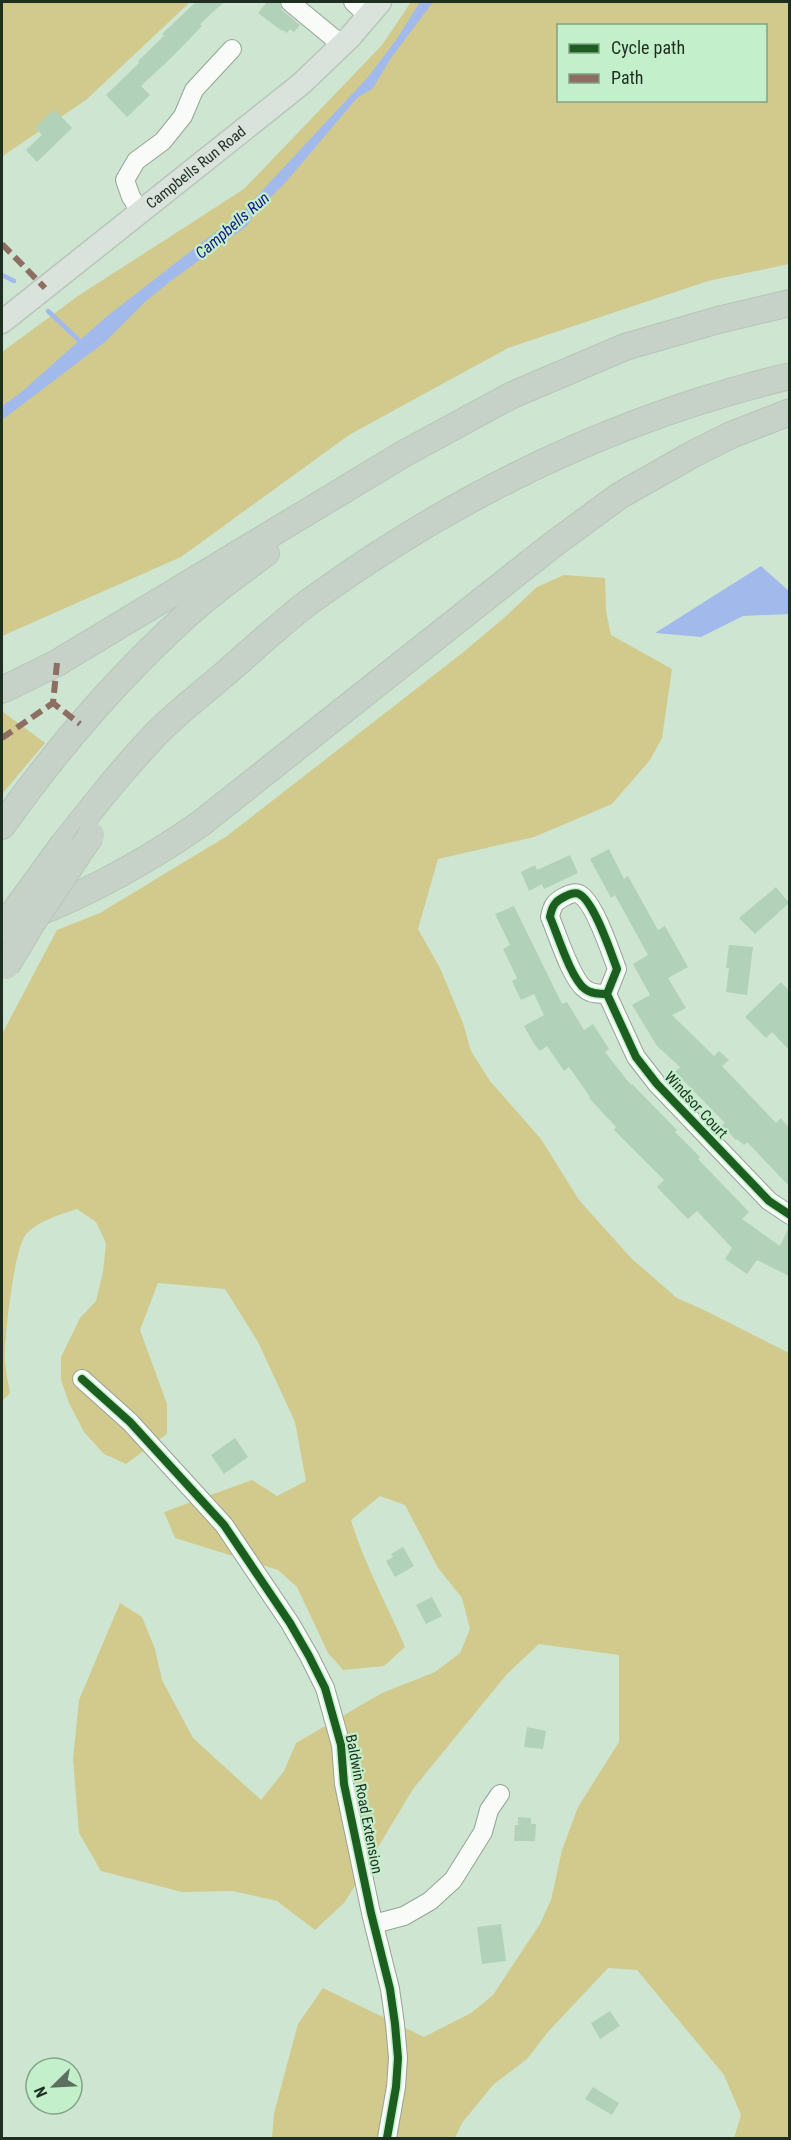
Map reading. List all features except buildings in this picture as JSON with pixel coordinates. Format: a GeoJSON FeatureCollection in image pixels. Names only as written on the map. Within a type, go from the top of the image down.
{"type":"FeatureCollection","features":[{"type":"Feature","properties":{"kind":"highway"},"geometry":{"type":"LineString","coordinates":[[2,690],[57,663],[405,453],[512,395],[625,347],[718,320],[789,303]]}},
{"type":"Feature","properties":{"kind":"highway"},"geometry":{"type":"LineString","coordinates":[[2,928],[62,846],[159,731],[311,600],[397,542],[483,492],[581,444],[716,396],[789,375]]}},
{"type":"Feature","properties":{"kind":"highway"},"geometry":{"type":"LineString","coordinates":[[2,928],[95,888],[172,843],[233,799],[593,514],[647,479],[693,454],[789,412]]}},
{"type":"Feature","properties":{"kind":"highway"},"geometry":{"type":"LineString","coordinates":[[2,826],[24,794],[100,700],[187,615],[296,530],[405,453]]}},
{"type":"Feature","properties":{"kind":"highway"},"geometry":{"type":"LineString","coordinates":[[4,971],[32,923],[91,835],[142,769],[221,678]]}},
{"type":"Feature","properties":{"kind":"main road","name":"Campbells Run Road"},"geometry":{"type":"LineString","coordinates":[[2,322],[294,91],[342,45],[367,6]]}},
{"type":"Feature","properties":{"kind":"street"},"geometry":{"type":"LineString","coordinates":[[290,2],[342,45]]}},
{"type":"Feature","properties":{"kind":"street"},"geometry":{"type":"LineString","coordinates":[[141,212],[130,197],[125,180],[136,161],[162,141],[183,116],[194,90],[232,49]]}},
{"type":"Feature","properties":{"kind":"street"},"geometry":{"type":"LineString","coordinates":[[575,893],[581,895],[606,939],[617,969],[608,994],[584,989],[574,974],[550,917],[551,908],[555,902],[568,895],[575,893]]}},
{"type":"Feature","properties":{"kind":"street","name":"Windsor Court"},"geometry":{"type":"LineString","coordinates":[[608,994],[636,1057],[657,1084],[769,1201],[789,1215]]}},
{"type":"Feature","properties":{"kind":"street","name":"Baldwin Road Extension"},"geometry":{"type":"LineString","coordinates":[[82,1379],[130,1422],[224,1525],[290,1623],[325,1688],[341,1745],[344,1784],[390,1989],[395,2024],[398,2058],[396,2087],[387,2139]]}},
{"type":"Feature","properties":{"kind":"street"},"geometry":{"type":"LineString","coordinates":[[374,1924],[404,1916],[430,1901],[453,1880],[483,1832],[489,1810],[500,1794]]}},
{"type":"Feature","properties":{"kind":"shaded area"},"geometry":{"type":"Polygon","coordinates":[[[2,2],[190,2],[86,100],[4,155],[2,160],[2,2]]]}},
{"type":"Feature","properties":{"kind":"shaded area"},"geometry":{"type":"Polygon","coordinates":[[[411,2],[789,2],[789,264],[708,281],[508,348],[349,435],[181,557],[2,636],[2,352],[78,296],[244,189],[382,45],[411,2]]]}},
{"type":"Feature","properties":{"kind":"shaded area"},"geometry":{"type":"Polygon","coordinates":[[[564,575],[605,578],[606,611],[611,635],[672,669],[662,738],[650,760],[612,804],[534,837],[438,859],[418,929],[440,968],[463,1023],[471,1051],[490,1081],[541,1139],[579,1200],[632,1259],[677,1298],[789,1353],[789,2138],[734,2138],[741,2115],[724,2075],[637,1970],[608,1968],[547,2033],[527,2059],[493,2085],[462,2123],[455,2138],[272,2138],[274,2113],[298,2024],[323,1988],[424,2037],[471,2013],[493,1995],[540,1924],[551,1900],[562,1850],[578,1807],[619,1742],[619,1655],[539,1644],[507,1674],[413,1789],[345,1902],[315,1930],[277,1901],[233,1891],[182,1892],[101,1871],[79,1833],[73,1759],[79,1700],[120,1603],[142,1617],[155,1649],[162,1680],[193,1738],[261,1800],[284,1771],[296,1743],[382,1693],[435,1672],[460,1653],[470,1629],[462,1598],[438,1568],[405,1505],[380,1496],[351,1520],[369,1568],[405,1647],[384,1666],[343,1670],[328,1653],[297,1587],[278,1570],[175,1538],[164,1512],[252,1480],[277,1496],[306,1481],[295,1422],[258,1342],[225,1289],[158,1283],[140,1330],[167,1404],[167,1434],[126,1464],[104,1454],[84,1432],[69,1403],[61,1380],[61,1357],[80,1318],[96,1301],[103,1272],[106,1243],[96,1222],[77,1209],[38,1225],[27,1233],[22,1241],[14,1274],[6,1334],[5,1361],[10,1393],[2,1401],[2,1034],[57,930],[100,913],[227,836],[461,654],[537,587],[564,575]]]}},
{"type":"Feature","properties":{"kind":"shaded area"},"geometry":{"type":"Polygon","coordinates":[[[2,711],[45,743],[2,794],[2,711]]]}},
{"type":"Feature","properties":{"kind":"water","name":"Campbells Run"},"geometry":{"type":"Polygon","coordinates":[[[420,2],[433,2],[391,58],[373,88],[357,98],[286,182],[254,214],[248,225],[172,280],[146,301],[105,342],[2,420],[2,406],[19,394],[106,317],[245,209],[368,77],[396,40],[420,2]]]}},
{"type":"Feature","properties":{"kind":"water"},"geometry":{"type":"Polygon","coordinates":[[[761,566],[789,591],[789,614],[743,616],[701,637],[655,633],[761,566]]]}},
{"type":"Feature","properties":{"kind":"waterway"},"geometry":{"type":"LineString","coordinates":[[2,275],[14,281]]}},
{"type":"Feature","properties":{"kind":"waterway"},"geometry":{"type":"LineString","coordinates":[[48,311],[83,344]]}},
{"type":"Feature","properties":{"kind":"marked path"},"geometry":{"type":"LineString","coordinates":[[2,244],[45,288]]}},
{"type":"Feature","properties":{"kind":"marked path"},"geometry":{"type":"LineString","coordinates":[[57,663],[53,703],[80,724]]}},
{"type":"Feature","properties":{"kind":"marked path"},"geometry":{"type":"LineString","coordinates":[[2,738],[53,703]]}},
{"type":"Feature","properties":{"kind":"cycle path"},"geometry":{"type":"LineString","coordinates":[[607,994],[590,992],[580,984],[550,917],[555,904],[574,893],[585,899],[590,906],[617,969],[607,994],[636,1057],[657,1084],[769,1201],[790,1215]]}},
{"type":"Feature","properties":{"kind":"cycle path"},"geometry":{"type":"LineString","coordinates":[[82,1379],[130,1422],[224,1525],[290,1623],[325,1688],[341,1745],[344,1784],[371,1913],[390,1989],[395,2024],[398,2058],[396,2087],[387,2138]]}}]}
